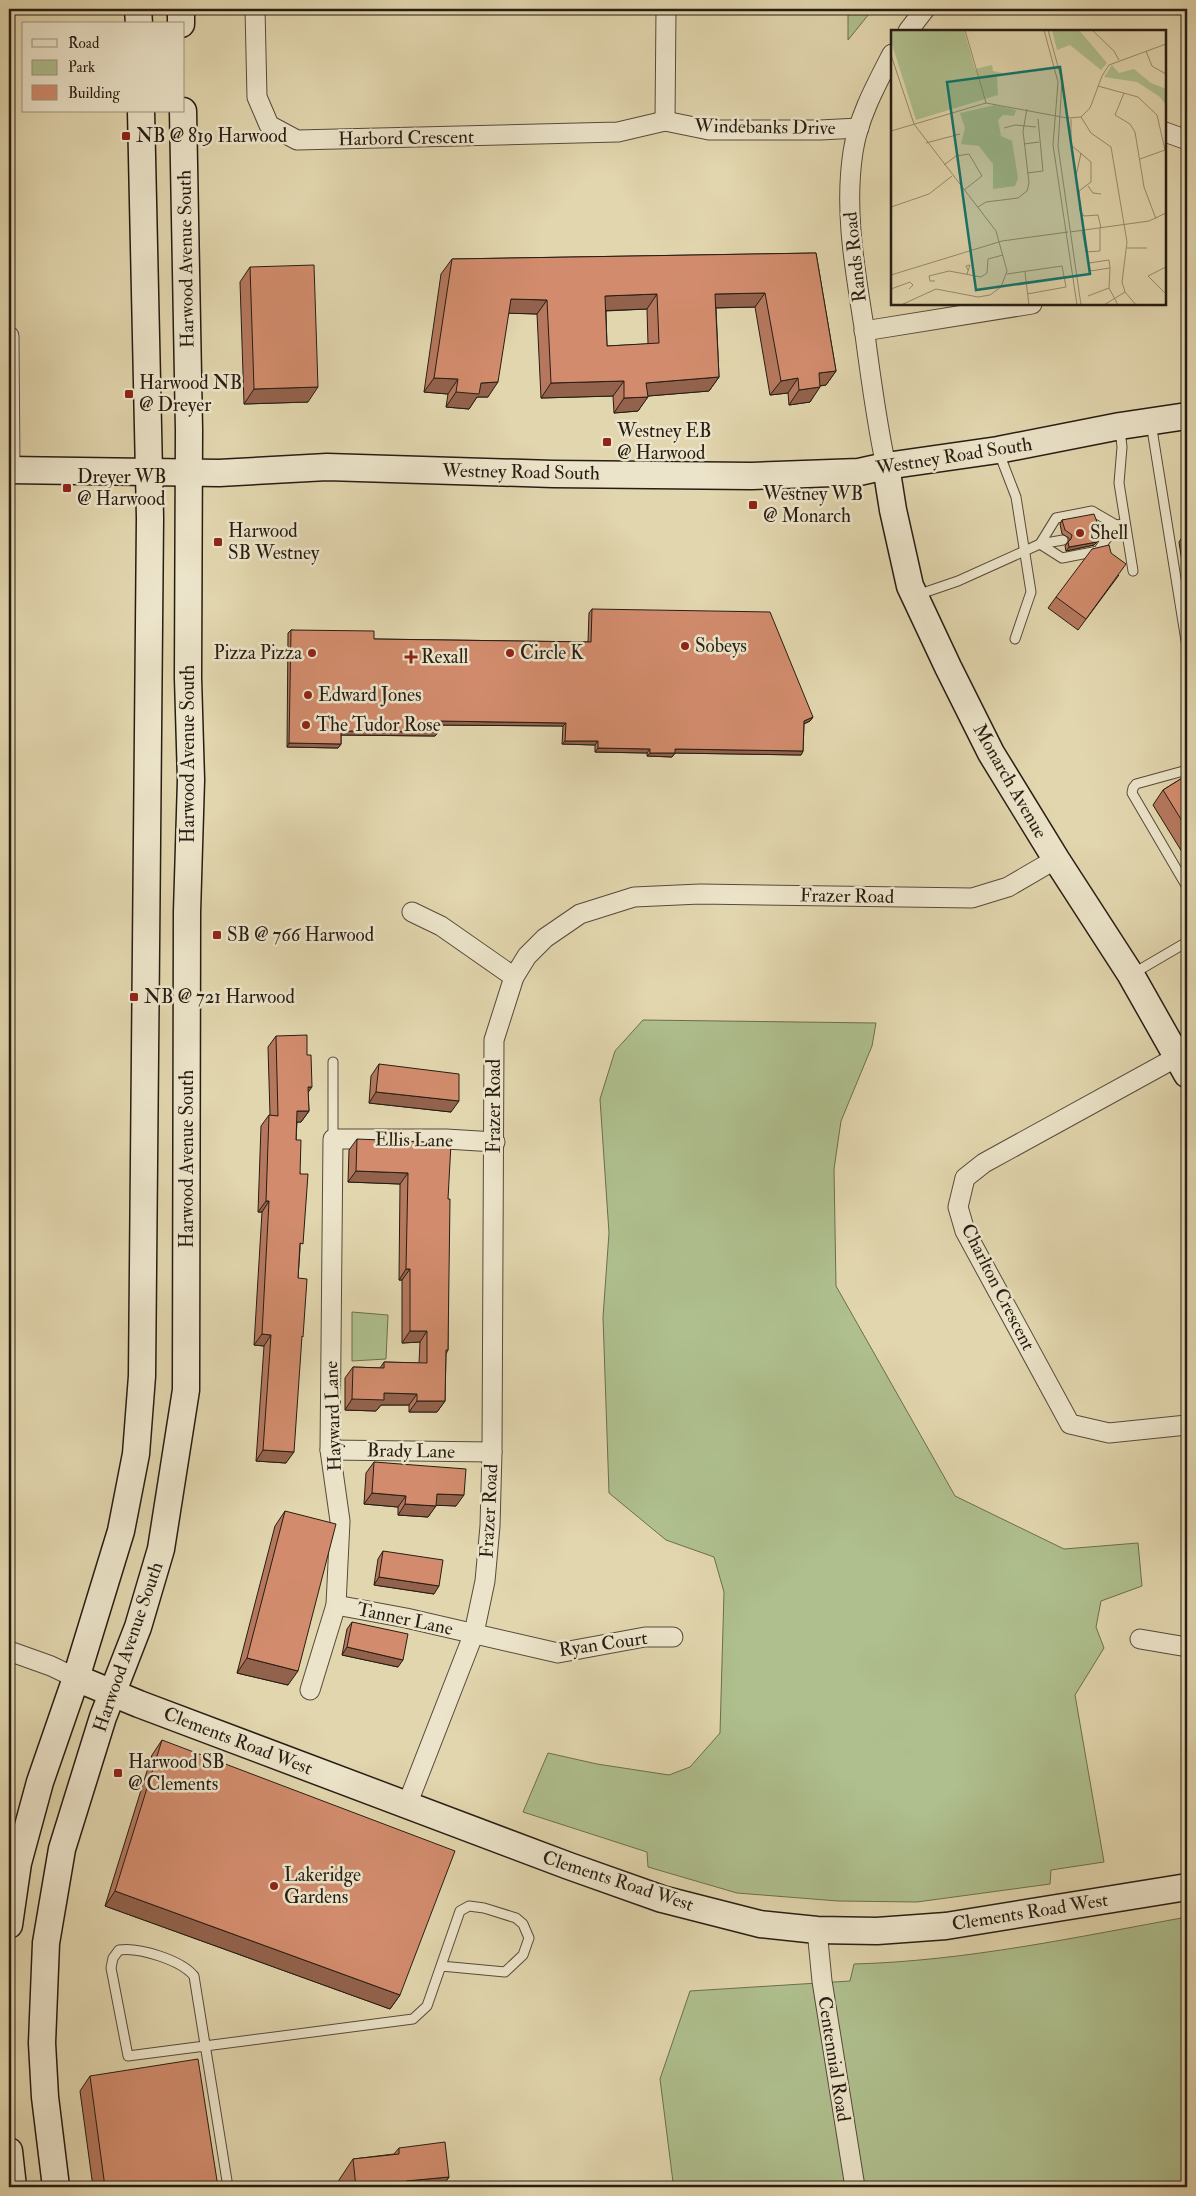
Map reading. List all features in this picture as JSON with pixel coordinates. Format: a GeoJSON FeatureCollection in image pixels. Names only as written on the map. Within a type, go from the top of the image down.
{"type":"FeatureCollection","features":[{"type":"Feature","properties":{"kind":"main road"},"geometry":{"type":"LineString","coordinates":[[138,9],[139,22]]}},
{"type":"Feature","properties":{"kind":"main road"},"geometry":{"type":"LineString","coordinates":[[181,9],[181,22]]}},
{"type":"Feature","properties":{"kind":"main road","name":"Harwood Avenue South"},"geometry":{"type":"LineString","coordinates":[[9,1925],[18,1863],[40,1782],[76,1678],[121,1531],[136,1454],[142,1376],[149,471],[141,112]]}},
{"type":"Feature","properties":{"kind":"main road","name":"Harwood Avenue South"},"geometry":{"type":"LineString","coordinates":[[56,2187],[45,2097],[42,2043],[46,1942],[62,1849],[112,1692],[138,1627],[161,1549],[186,1390],[187,921],[191,780],[188,678],[187,518],[189,473],[183,112]]}},
{"type":"Feature","properties":{"kind":"main road","name":"Westney Road South"},"geometry":{"type":"LineString","coordinates":[[9,470],[189,473],[327,467],[752,476],[859,472],[886,466],[998,450],[1120,426],[1187,416]]}},
{"type":"Feature","properties":{"kind":"main road","name":"Monarch Avenue"},"geometry":{"type":"LineString","coordinates":[[886,466],[893,510],[910,586],[991,753],[1056,859],[1131,975],[1182,1065]]}},
{"type":"Feature","properties":{"kind":"main road","name":"Clements Road West"},"geometry":{"type":"LineString","coordinates":[[76,1678],[532,1853],[662,1899],[760,1924],[817,1930],[877,1931],[946,1926],[1187,1887]]}},
{"type":"Feature","properties":{"kind":"main road"},"geometry":{"type":"LineString","coordinates":[[9,2151],[13,2187]]}},
{"type":"Feature","properties":{"kind":"street","name":"Harbord Crescent"},"geometry":{"type":"LineString","coordinates":[[255,9],[257,97],[269,125],[297,140],[618,132],[664,121]]}},
{"type":"Feature","properties":{"kind":"street"},"geometry":{"type":"LineString","coordinates":[[664,121],[666,9]]}},
{"type":"Feature","properties":{"kind":"street"},"geometry":{"type":"LineString","coordinates":[[909,30],[926,9]]}},
{"type":"Feature","properties":{"kind":"street","name":"Rands Road"},"geometry":{"type":"LineString","coordinates":[[886,466],[878,429],[853,253],[849,199],[853,152],[859,128],[880,76],[891,56]]}},
{"type":"Feature","properties":{"kind":"street","name":"Windebanks Drive"},"geometry":{"type":"LineString","coordinates":[[664,121],[709,130],[859,128]]}},
{"type":"Feature","properties":{"kind":"street"},"geometry":{"type":"LineString","coordinates":[[1166,132],[1187,140]]}},
{"type":"Feature","properties":{"kind":"street"},"geometry":{"type":"LineString","coordinates":[[864,331],[1026,305]]}},
{"type":"Feature","properties":{"kind":"street"},"geometry":{"type":"LineString","coordinates":[[9,336],[9,470]]}},
{"type":"Feature","properties":{"kind":"street","name":"Frazer Road"},"geometry":{"type":"LineString","coordinates":[[407,1804],[474,1634],[485,1581],[490,1526],[492,1452],[494,1040],[514,976],[527,956],[545,938],[580,914],[634,896],[700,894],[972,898],[1008,888],[1056,859]]}},
{"type":"Feature","properties":{"kind":"street"},"geometry":{"type":"LineString","coordinates":[[412,912],[441,926],[514,976]]}},
{"type":"Feature","properties":{"kind":"street","name":"Charlton Crescent"},"geometry":{"type":"LineString","coordinates":[[1182,1065],[984,1163],[965,1178],[958,1207],[965,1231],[1070,1424],[1109,1433],[1187,1425]]}},
{"type":"Feature","properties":{"kind":"street","name":"Ellis Lane"},"geometry":{"type":"LineString","coordinates":[[333,1139],[446,1139],[495,1142]]}},
{"type":"Feature","properties":{"kind":"street","name":"Hayward Lane"},"geometry":{"type":"LineString","coordinates":[[310,1690],[336,1605],[340,1521],[330,1450],[333,1139]]}},
{"type":"Feature","properties":{"kind":"street","name":"Brady Lane"},"geometry":{"type":"LineString","coordinates":[[330,1450],[492,1452]]}},
{"type":"Feature","properties":{"kind":"street","name":"Tanner Lane"},"geometry":{"type":"LineString","coordinates":[[336,1605],[474,1634]]}},
{"type":"Feature","properties":{"kind":"street","name":"Ryan Court"},"geometry":{"type":"LineString","coordinates":[[474,1634],[558,1653],[645,1636],[674,1637]]}},
{"type":"Feature","properties":{"kind":"street"},"geometry":{"type":"LineString","coordinates":[[1140,1639],[1187,1647]]}},
{"type":"Feature","properties":{"kind":"street"},"geometry":{"type":"LineString","coordinates":[[9,1651],[51,1666],[76,1678]]}},
{"type":"Feature","properties":{"kind":"street","name":"Centennial Road"},"geometry":{"type":"LineString","coordinates":[[817,1930],[822,1981],[855,2187]]}},
{"type":"Feature","properties":{"kind":"lane"},"geometry":{"type":"LineString","coordinates":[[1151,422],[1187,647]]}},
{"type":"Feature","properties":{"kind":"lane"},"geometry":{"type":"LineString","coordinates":[[1120,426],[1122,447],[1119,483],[1120,525],[1133,571]]}},
{"type":"Feature","properties":{"kind":"lane"},"geometry":{"type":"LineString","coordinates":[[998,450],[1016,497],[1031,592],[1015,639]]}},
{"type":"Feature","properties":{"kind":"lane"},"geometry":{"type":"LineString","coordinates":[[1040,544],[1056,518],[1092,511],[1120,525]]}},
{"type":"Feature","properties":{"kind":"lane"},"geometry":{"type":"LineString","coordinates":[[1095,532],[1120,525]]}},
{"type":"Feature","properties":{"kind":"lane"},"geometry":{"type":"LineString","coordinates":[[1040,544],[1062,558],[1098,551],[1120,525]]}},
{"type":"Feature","properties":{"kind":"lane"},"geometry":{"type":"LineString","coordinates":[[914,596],[958,581],[1040,544],[1063,540]]}},
{"type":"Feature","properties":{"kind":"lane"},"geometry":{"type":"LineString","coordinates":[[1187,770],[1136,784],[1132,793],[1187,887]]}},
{"type":"Feature","properties":{"kind":"lane"},"geometry":{"type":"LineString","coordinates":[[1131,975],[1187,942]]}},
{"type":"Feature","properties":{"kind":"lane"},"geometry":{"type":"LineString","coordinates":[[333,1062],[333,1139]]}},
{"type":"Feature","properties":{"kind":"lane"},"geometry":{"type":"LineString","coordinates":[[228,2187],[205,2047],[194,1976],[190,1970],[174,1962],[138,1950],[119,1950],[111,1968],[128,2056],[205,2047],[412,2019],[427,2006],[460,1911],[469,1906],[484,1908],[516,1918],[523,1924],[529,1938],[523,1956],[504,1972],[441,1966]]}},
{"type":"Feature","properties":{"kind":"green space"},"geometry":{"type":"Polygon","coordinates":[[[786,9],[873,9],[848,40],[848,13],[786,12],[786,9]]]}},
{"type":"Feature","properties":{"kind":"green space"},"geometry":{"type":"Polygon","coordinates":[[[643,1020],[876,1023],[872,1046],[841,1121],[834,1169],[836,1286],[955,1496],[1064,1549],[1138,1543],[1142,1586],[1101,1601],[1096,1627],[1104,1648],[1075,1695],[1104,1862],[1051,1870],[1050,1884],[917,1902],[838,1901],[737,1893],[648,1867],[647,1852],[523,1812],[548,1753],[597,1764],[669,1775],[690,1767],[720,1733],[724,1592],[714,1557],[666,1540],[609,1493],[603,1317],[609,1233],[600,1099],[615,1051],[643,1020]]]}},
{"type":"Feature","properties":{"kind":"green space"},"geometry":{"type":"Polygon","coordinates":[[[352,1312],[388,1315],[386,1359],[352,1361],[352,1312]]]}},
{"type":"Feature","properties":{"kind":"green space"},"geometry":{"type":"Polygon","coordinates":[[[1187,1917],[1187,2187],[642,2187],[673,2182],[660,2079],[690,1991],[850,1981],[854,1964],[896,1962],[980,1953],[1187,1917]]]}},
{"type":"Feature","properties":{"kind":"building"},"geometry":{"type":"Polygon","coordinates":[[[816,253],[836,371],[819,373],[820,387],[799,390],[798,378],[781,381],[765,293],[715,294],[719,377],[646,383],[648,397],[624,398],[624,381],[551,383],[547,300],[511,299],[498,382],[481,383],[479,394],[456,392],[458,379],[434,378],[452,259],[816,253]],[[657,294],[605,296],[607,346],[659,343],[657,294]]]}},
{"type":"Feature","properties":{"kind":"building"},"geometry":{"type":"Polygon","coordinates":[[[314,265],[318,387],[254,389],[250,267],[314,265]]]}},
{"type":"Feature","properties":{"kind":"building"},"geometry":{"type":"Polygon","coordinates":[[[1094,514],[1097,522],[1093,525],[1092,530],[1094,533],[1100,534],[1097,542],[1069,547],[1068,542],[1072,535],[1065,530],[1062,520],[1094,514]]]}},
{"type":"Feature","properties":{"kind":"building"},"geometry":{"type":"Polygon","coordinates":[[[1109,545],[1111,553],[1126,564],[1086,619],[1056,597],[1092,549],[1109,545]]]}},
{"type":"Feature","properties":{"kind":"building"},"geometry":{"type":"Polygon","coordinates":[[[592,609],[770,612],[813,717],[804,721],[803,751],[675,749],[675,753],[650,753],[650,749],[598,748],[598,741],[565,741],[566,723],[438,721],[438,732],[341,731],[341,744],[289,743],[291,630],[374,631],[374,639],[591,642],[592,609]]]}},
{"type":"Feature","properties":{"kind":"building"},"geometry":{"type":"Polygon","coordinates":[[[1187,775],[1187,829],[1163,790],[1187,775]]]}},
{"type":"Feature","properties":{"kind":"building"},"geometry":{"type":"Polygon","coordinates":[[[307,1035],[307,1055],[311,1055],[312,1087],[308,1087],[309,1111],[297,1111],[296,1140],[301,1140],[300,1174],[308,1174],[303,1244],[300,1243],[298,1278],[307,1279],[294,1452],[263,1450],[271,1335],[262,1334],[269,1201],[266,1201],[269,1115],[278,1116],[276,1036],[307,1035]]]}},
{"type":"Feature","properties":{"kind":"building"},"geometry":{"type":"Polygon","coordinates":[[[379,1064],[459,1074],[459,1101],[376,1092],[379,1064]]]}},
{"type":"Feature","properties":{"kind":"building"},"geometry":{"type":"Polygon","coordinates":[[[357,1139],[451,1143],[448,1199],[450,1199],[448,1350],[446,1350],[445,1401],[417,1401],[417,1394],[384,1393],[384,1400],[352,1399],[353,1367],[384,1368],[384,1362],[427,1363],[427,1331],[410,1331],[410,1269],[406,1269],[408,1173],[356,1171],[357,1139]]]}},
{"type":"Feature","properties":{"kind":"building"},"geometry":{"type":"Polygon","coordinates":[[[374,1462],[466,1469],[464,1495],[437,1494],[436,1506],[405,1504],[406,1496],[372,1493],[374,1462]]]}},
{"type":"Feature","properties":{"kind":"building"},"geometry":{"type":"Polygon","coordinates":[[[285,1511],[336,1524],[298,1671],[247,1658],[285,1511]]]}},
{"type":"Feature","properties":{"kind":"building"},"geometry":{"type":"Polygon","coordinates":[[[383,1551],[443,1560],[439,1586],[379,1577],[383,1551]]]}},
{"type":"Feature","properties":{"kind":"building"},"geometry":{"type":"Polygon","coordinates":[[[352,1622],[408,1634],[403,1660],[347,1647],[352,1622]]]}},
{"type":"Feature","properties":{"kind":"building","name":"Lakeridge Gardens"},"geometry":{"type":"Polygon","coordinates":[[[162,1740],[455,1851],[400,1995],[115,1891],[162,1740]]]}},
{"type":"Feature","properties":{"kind":"building"},"geometry":{"type":"Polygon","coordinates":[[[198,2059],[218,2187],[105,2187],[90,2076],[198,2059]]]}},
{"type":"Feature","properties":{"kind":"building"},"geometry":{"type":"Polygon","coordinates":[[[445,2142],[449,2177],[406,2181],[407,2187],[381,2187],[381,2184],[356,2187],[353,2159],[399,2154],[399,2148],[445,2142]]]}},
{"type":"Feature","properties":{"kind":"place","name":"NB @ 819 Harwood"},"geometry":{"type":"Point","coordinates":[126,136]}},
{"type":"Feature","properties":{"kind":"place","name":"Harwood NB @ Dreyer"},"geometry":{"type":"Point","coordinates":[129,394]}},
{"type":"Feature","properties":{"kind":"place","name":"Westney EB @ Harwood"},"geometry":{"type":"Point","coordinates":[607,442]}},
{"type":"Feature","properties":{"kind":"place","name":"Dreyer WB @ Harwood"},"geometry":{"type":"Point","coordinates":[67,488]}},
{"type":"Feature","properties":{"kind":"place","name":"Westney WB @ Monarch"},"geometry":{"type":"Point","coordinates":[753,505]}},
{"type":"Feature","properties":{"kind":"place","name":"Shell"},"geometry":{"type":"Point","coordinates":[1080,533]}},
{"type":"Feature","properties":{"kind":"place","name":"Harwood SB Westney"},"geometry":{"type":"Point","coordinates":[218,542]}},
{"type":"Feature","properties":{"kind":"place","name":"Sobeys"},"geometry":{"type":"Point","coordinates":[685,646]}},
{"type":"Feature","properties":{"kind":"place","name":"Pizza Pizza"},"geometry":{"type":"Point","coordinates":[312,653]}},
{"type":"Feature","properties":{"kind":"place","name":"Circle K"},"geometry":{"type":"Point","coordinates":[510,653]}},
{"type":"Feature","properties":{"kind":"place","name":"Rexall"},"geometry":{"type":"Point","coordinates":[411,657]}},
{"type":"Feature","properties":{"kind":"place","name":"Edward Jones"},"geometry":{"type":"Point","coordinates":[308,695]}},
{"type":"Feature","properties":{"kind":"place","name":"The Tudor Rose"},"geometry":{"type":"Point","coordinates":[306,725]}},
{"type":"Feature","properties":{"kind":"place","name":"SB @ 766 Harwood"},"geometry":{"type":"Point","coordinates":[217,935]}},
{"type":"Feature","properties":{"kind":"place","name":"NB @ 721 Harwood"},"geometry":{"type":"Point","coordinates":[134,997]}},
{"type":"Feature","properties":{"kind":"place","name":"Harwood SB @ Clements"},"geometry":{"type":"Point","coordinates":[118,1773]}},
{"type":"Feature","properties":{"kind":"place","name":"Lakeridge Gardens"},"geometry":{"type":"Point","coordinates":[274,1886]}}]}
